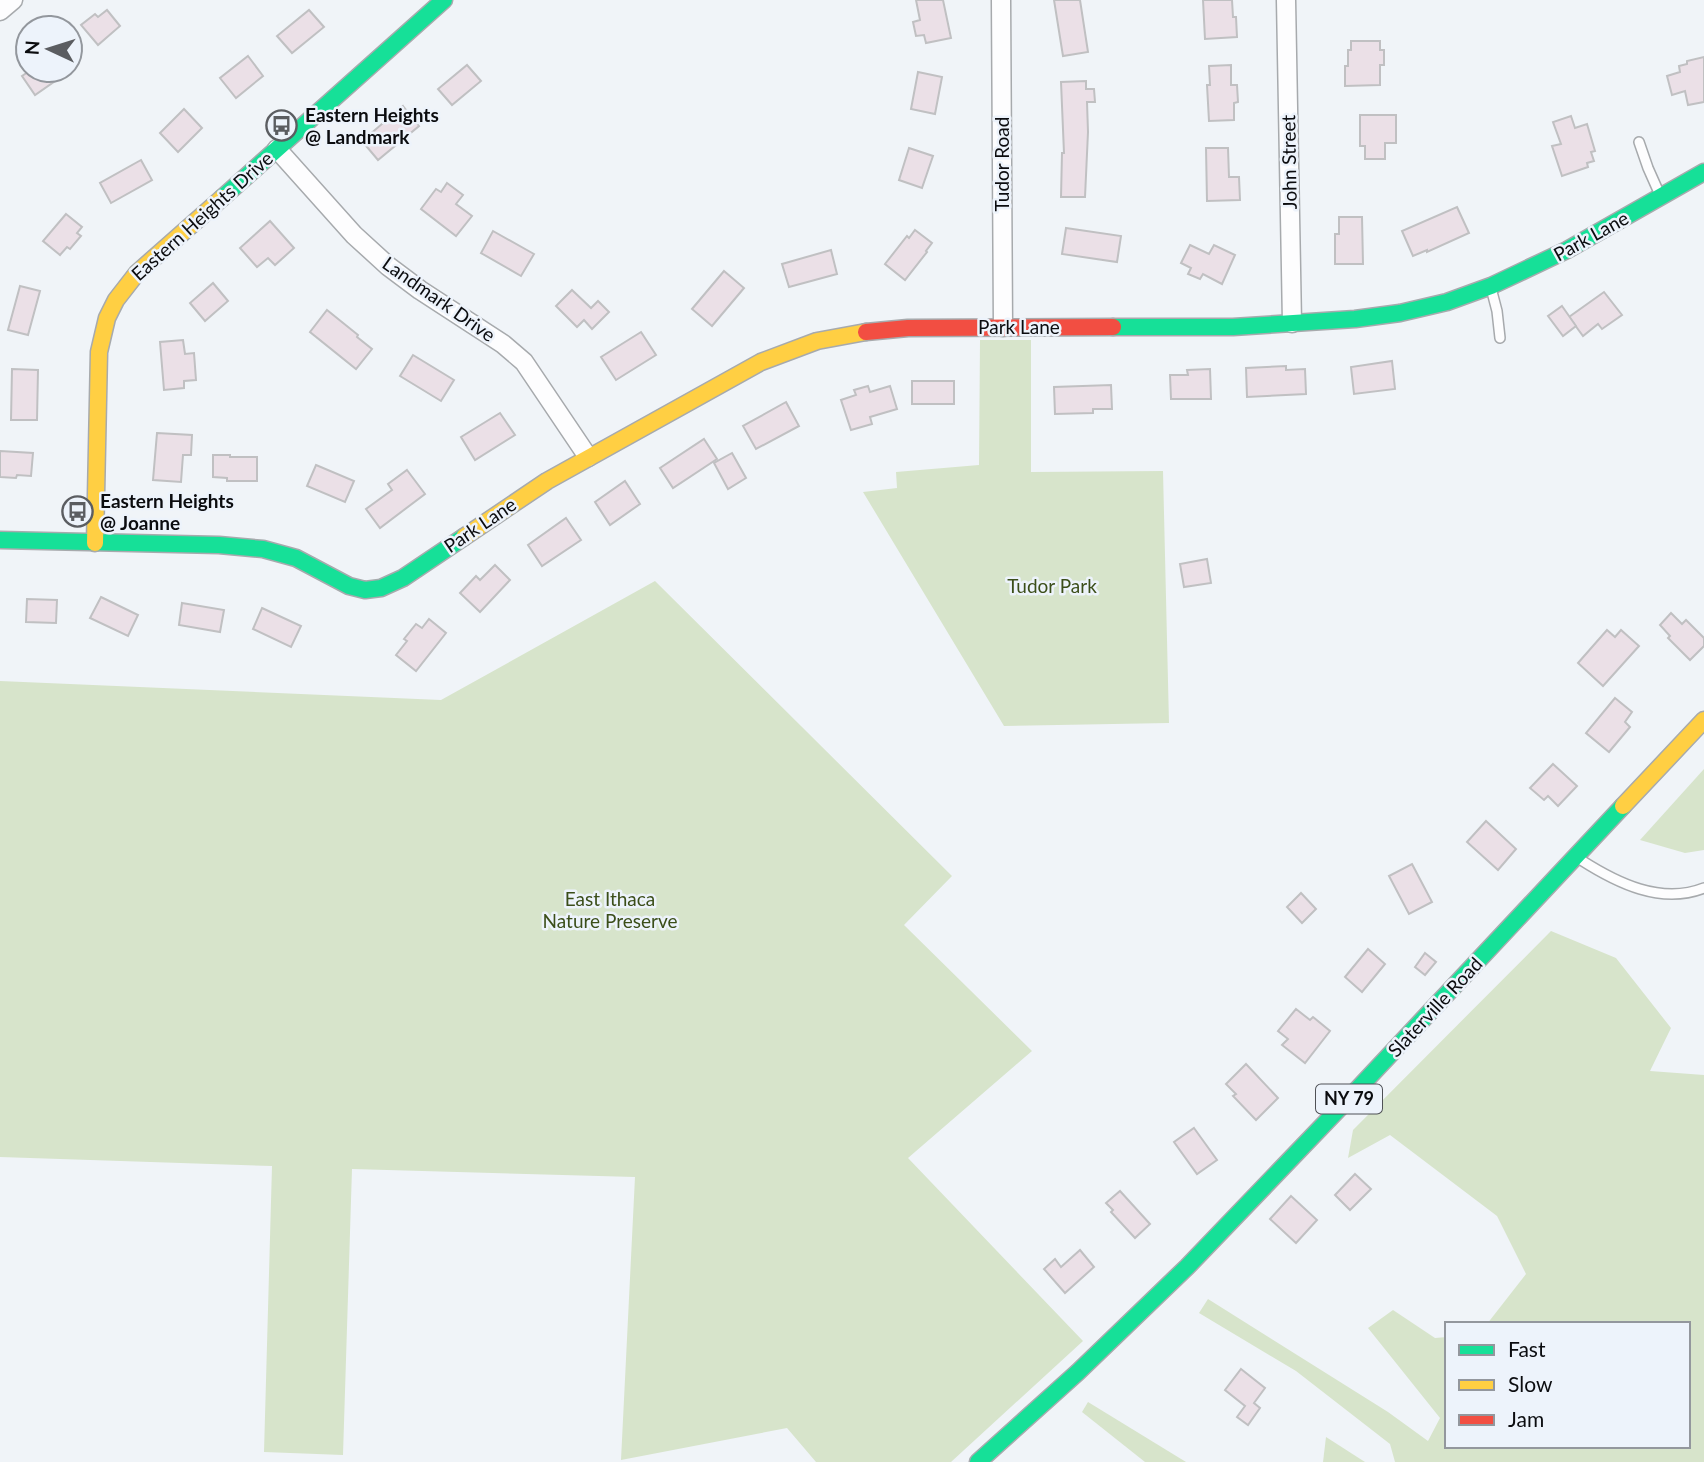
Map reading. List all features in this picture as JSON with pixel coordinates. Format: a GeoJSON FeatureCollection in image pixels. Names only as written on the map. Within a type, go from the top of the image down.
{"type":"FeatureCollection","features":[{"type":"Feature","properties":{"kind":"main road","name":"Eastern Heights Drive"},"geometry":{"type":"LineString","coordinates":[[95,542],[99,352],[110,308],[137,273],[444,0]]}},
{"type":"Feature","properties":{"kind":"main road","name":"Park Lane"},"geometry":{"type":"LineString","coordinates":[[95,542],[219,545],[265,550],[296,558],[347,584],[370,591],[384,588],[547,481],[761,362],[793,348],[860,333],[908,328],[1233,327],[1354,319],[1400,313],[1447,302],[1491,286],[1567,250],[1704,172]]}},
{"type":"Feature","properties":{"kind":"main road"},"geometry":{"type":"LineString","coordinates":[[0,540],[95,542]]}},
{"type":"Feature","properties":{"kind":"main road","name":"Slaterville Road"},"geometry":{"type":"LineString","coordinates":[[978,1462],[1188,1268],[1704,720]]}},
{"type":"Feature","properties":{"kind":"street"},"geometry":{"type":"LineString","coordinates":[[0,12],[13,0]]}},
{"type":"Feature","properties":{"kind":"street","name":"Tudor Road"},"geometry":{"type":"LineString","coordinates":[[1001,0],[1003,327]]}},
{"type":"Feature","properties":{"kind":"street","name":"John Street"},"geometry":{"type":"LineString","coordinates":[[1286,0],[1292,323]]}},
{"type":"Feature","properties":{"kind":"street","name":"Landmark Drive"},"geometry":{"type":"LineString","coordinates":[[278,149],[354,235],[388,265],[420,290],[503,344],[524,362],[588,457]]}},
{"type":"Feature","properties":{"kind":"lane"},"geometry":{"type":"LineString","coordinates":[[1639,142],[1661,197]]}},
{"type":"Feature","properties":{"kind":"lane"},"geometry":{"type":"LineString","coordinates":[[1491,286],[1500,338]]}},
{"type":"Feature","properties":{"kind":"lane"},"geometry":{"type":"LineString","coordinates":[[1576,857],[1619,881],[1651,892],[1675,895],[1704,888]]}},
{"type":"Feature","properties":{"kind":"green space","name":"Tudor Park"},"geometry":{"type":"Polygon","coordinates":[[[980,340],[1031,340],[1031,472],[1163,471],[1169,723],[1004,726],[863,492],[897,488],[896,472],[979,465],[980,340]]]}},
{"type":"Feature","properties":{"kind":"green space","name":"East Ithaca Nature Preserve"},"geometry":{"type":"Polygon","coordinates":[[[655,581],[952,876],[904,925],[1032,1051],[908,1158],[1083,1341],[951,1462],[816,1462],[787,1428],[621,1460],[635,1177],[352,1169],[343,1455],[264,1452],[272,1166],[0,1157],[0,681],[441,700],[655,581]]]}},
{"type":"Feature","properties":{"kind":"green space"},"geometry":{"type":"Polygon","coordinates":[[[1704,769],[1704,850],[1685,853],[1640,840],[1704,769]]]}},
{"type":"Feature","properties":{"kind":"green space"},"geometry":{"type":"Polygon","coordinates":[[[1551,931],[1616,958],[1671,1028],[1650,1071],[1704,1075],[1704,1462],[1395,1462],[1390,1444],[1296,1371],[1199,1313],[1208,1299],[1388,1412],[1428,1441],[1440,1418],[1368,1328],[1393,1310],[1435,1338],[1445,1337],[1445,1448],[1690,1448],[1690,1322],[1489,1322],[1526,1274],[1497,1216],[1390,1135],[1348,1158],[1353,1130],[1551,931]]]}},
{"type":"Feature","properties":{"kind":"green space"},"geometry":{"type":"Polygon","coordinates":[[[1088,1402],[1186,1462],[1145,1462],[1082,1412],[1088,1402]]]}},
{"type":"Feature","properties":{"kind":"green space"},"geometry":{"type":"Polygon","coordinates":[[[1326,1437],[1365,1462],[1323,1462],[1326,1437]]]}},
{"type":"Feature","properties":{"kind":"building"},"geometry":{"type":"Polygon","coordinates":[[[916,0],[943,0],[951,38],[926,43],[924,35],[916,36],[913,22],[920,20],[916,0]]]}},
{"type":"Feature","properties":{"kind":"building"},"geometry":{"type":"Polygon","coordinates":[[[1054,0],[1080,0],[1088,52],[1063,56],[1054,0]]]}},
{"type":"Feature","properties":{"kind":"building"},"geometry":{"type":"Polygon","coordinates":[[[1203,0],[1232,0],[1237,37],[1205,39],[1203,0]]]}},
{"type":"Feature","properties":{"kind":"building"},"geometry":{"type":"Polygon","coordinates":[[[107,10],[120,26],[98,45],[84,29],[84,23],[95,14],[98,17],[107,10]]]}},
{"type":"Feature","properties":{"kind":"building"},"geometry":{"type":"Polygon","coordinates":[[[309,10],[324,27],[292,53],[277,36],[309,10]]]}},
{"type":"Feature","properties":{"kind":"building"},"geometry":{"type":"Polygon","coordinates":[[[1351,41],[1380,41],[1380,50],[1384,50],[1384,65],[1380,65],[1380,85],[1345,86],[1345,66],[1348,66],[1351,41]]]}},
{"type":"Feature","properties":{"kind":"building"},"geometry":{"type":"Polygon","coordinates":[[[248,56],[263,76],[236,98],[220,78],[248,56]]]}},
{"type":"Feature","properties":{"kind":"building"},"geometry":{"type":"Polygon","coordinates":[[[1704,57],[1704,102],[1688,105],[1685,91],[1672,95],[1667,76],[1680,72],[1679,66],[1687,64],[1687,61],[1704,57]]]}},
{"type":"Feature","properties":{"kind":"building"},"geometry":{"type":"Polygon","coordinates":[[[467,65],[481,81],[452,105],[438,89],[467,65]]]}},
{"type":"Feature","properties":{"kind":"building"},"geometry":{"type":"Polygon","coordinates":[[[1231,65],[1231,85],[1237,85],[1238,102],[1234,103],[1234,120],[1209,121],[1209,66],[1231,65]]]}},
{"type":"Feature","properties":{"kind":"building"},"geometry":{"type":"Polygon","coordinates":[[[918,72],[942,77],[935,114],[911,109],[918,72]]]}},
{"type":"Feature","properties":{"kind":"building"},"geometry":{"type":"Polygon","coordinates":[[[1086,81],[1086,89],[1094,89],[1095,102],[1087,102],[1085,197],[1061,197],[1064,153],[1061,82],[1086,81]]]}},
{"type":"Feature","properties":{"kind":"building"},"geometry":{"type":"Polygon","coordinates":[[[27,84],[51,84],[35,95],[27,84]]]}},
{"type":"Feature","properties":{"kind":"building"},"geometry":{"type":"Polygon","coordinates":[[[403,106],[419,126],[378,160],[362,141],[403,106]]]}},
{"type":"Feature","properties":{"kind":"building"},"geometry":{"type":"Polygon","coordinates":[[[184,109],[202,128],[178,152],[160,133],[184,109]]]}},
{"type":"Feature","properties":{"kind":"building"},"geometry":{"type":"Polygon","coordinates":[[[1360,115],[1396,115],[1396,143],[1385,143],[1385,159],[1365,159],[1365,146],[1360,146],[1360,115]]]}},
{"type":"Feature","properties":{"kind":"building"},"geometry":{"type":"Polygon","coordinates":[[[1571,116],[1575,128],[1587,124],[1595,151],[1591,152],[1594,161],[1587,163],[1588,167],[1562,176],[1552,146],[1561,144],[1553,122],[1571,116]]]}},
{"type":"Feature","properties":{"kind":"building"},"geometry":{"type":"Polygon","coordinates":[[[909,148],[933,156],[922,188],[899,180],[909,148]]]}},
{"type":"Feature","properties":{"kind":"building"},"geometry":{"type":"Polygon","coordinates":[[[1206,148],[1228,148],[1229,177],[1239,177],[1240,200],[1207,201],[1206,148]]]}},
{"type":"Feature","properties":{"kind":"building"},"geometry":{"type":"Polygon","coordinates":[[[141,160],[152,180],[111,203],[100,183],[141,160]]]}},
{"type":"Feature","properties":{"kind":"building"},"geometry":{"type":"Polygon","coordinates":[[[447,183],[463,195],[456,204],[472,216],[456,236],[421,209],[436,189],[441,192],[447,183]]]}},
{"type":"Feature","properties":{"kind":"building"},"geometry":{"type":"Polygon","coordinates":[[[1457,207],[1469,233],[1413,256],[1402,231],[1457,207]]]}},
{"type":"Feature","properties":{"kind":"building"},"geometry":{"type":"Polygon","coordinates":[[[66,214],[82,227],[77,233],[81,236],[70,249],[67,247],[60,255],[43,241],[66,214]]]}},
{"type":"Feature","properties":{"kind":"building"},"geometry":{"type":"Polygon","coordinates":[[[1339,217],[1362,217],[1363,264],[1335,264],[1335,234],[1339,234],[1339,217]]]}},
{"type":"Feature","properties":{"kind":"building"},"geometry":{"type":"Polygon","coordinates":[[[270,221],[294,248],[275,265],[268,258],[257,267],[240,248],[270,221]]]}},
{"type":"Feature","properties":{"kind":"building"},"geometry":{"type":"Polygon","coordinates":[[[1066,228],[1121,236],[1117,262],[1062,254],[1066,228]]]}},
{"type":"Feature","properties":{"kind":"building"},"geometry":{"type":"Polygon","coordinates":[[[915,230],[932,243],[905,280],[885,264],[915,230]]]}},
{"type":"Feature","properties":{"kind":"building"},"geometry":{"type":"Polygon","coordinates":[[[493,231],[534,254],[521,276],[481,253],[493,231]]]}},
{"type":"Feature","properties":{"kind":"building"},"geometry":{"type":"Polygon","coordinates":[[[1190,245],[1209,254],[1214,245],[1235,255],[1222,284],[1203,274],[1200,279],[1188,274],[1191,268],[1181,263],[1190,245]]]}},
{"type":"Feature","properties":{"kind":"building"},"geometry":{"type":"Polygon","coordinates":[[[831,250],[837,274],[789,287],[782,264],[831,250]]]}},
{"type":"Feature","properties":{"kind":"building"},"geometry":{"type":"Polygon","coordinates":[[[724,271],[744,288],[712,326],[692,309],[724,271]]]}},
{"type":"Feature","properties":{"kind":"building"},"geometry":{"type":"Polygon","coordinates":[[[213,283],[228,301],[205,321],[190,303],[213,283]]]}},
{"type":"Feature","properties":{"kind":"building"},"geometry":{"type":"Polygon","coordinates":[[[20,286],[40,291],[28,335],[8,330],[20,286]]]}},
{"type":"Feature","properties":{"kind":"building"},"geometry":{"type":"Polygon","coordinates":[[[572,290],[591,308],[598,301],[609,312],[592,329],[584,320],[577,327],[556,306],[572,290]]]}},
{"type":"Feature","properties":{"kind":"building"},"geometry":{"type":"Polygon","coordinates":[[[1604,292],[1622,315],[1602,329],[1598,324],[1583,336],[1569,317],[1604,292]]]}},
{"type":"Feature","properties":{"kind":"building"},"geometry":{"type":"Polygon","coordinates":[[[1562,306],[1576,326],[1563,336],[1548,316],[1562,306]]]}},
{"type":"Feature","properties":{"kind":"building"},"geometry":{"type":"Polygon","coordinates":[[[327,310],[372,349],[356,369],[310,332],[327,310]]]}},
{"type":"Feature","properties":{"kind":"building"},"geometry":{"type":"Polygon","coordinates":[[[641,332],[656,355],[616,380],[601,357],[641,332]]]}},
{"type":"Feature","properties":{"kind":"building"},"geometry":{"type":"Polygon","coordinates":[[[183,340],[185,354],[194,353],[196,380],[184,381],[184,388],[164,390],[160,342],[183,340]]]}},
{"type":"Feature","properties":{"kind":"building"},"geometry":{"type":"Polygon","coordinates":[[[413,355],[454,380],[441,401],[400,376],[413,355]]]}},
{"type":"Feature","properties":{"kind":"building"},"geometry":{"type":"Polygon","coordinates":[[[1392,361],[1395,389],[1354,394],[1351,367],[1392,361]]]}},
{"type":"Feature","properties":{"kind":"building"},"geometry":{"type":"Polygon","coordinates":[[[1286,366],[1286,370],[1305,369],[1306,394],[1247,397],[1246,368],[1286,366]]]}},
{"type":"Feature","properties":{"kind":"building"},"geometry":{"type":"Polygon","coordinates":[[[12,369],[38,370],[37,420],[11,420],[12,369]]]}},
{"type":"Feature","properties":{"kind":"building"},"geometry":{"type":"Polygon","coordinates":[[[1210,369],[1211,399],[1171,399],[1170,375],[1188,375],[1187,370],[1210,369]]]}},
{"type":"Feature","properties":{"kind":"building"},"geometry":{"type":"Polygon","coordinates":[[[912,381],[954,381],[954,404],[912,404],[912,381]]]}},
{"type":"Feature","properties":{"kind":"building"},"geometry":{"type":"Polygon","coordinates":[[[1111,385],[1112,409],[1093,409],[1093,413],[1055,414],[1054,387],[1111,385]]]}},
{"type":"Feature","properties":{"kind":"building"},"geometry":{"type":"Polygon","coordinates":[[[868,386],[870,392],[890,386],[897,409],[870,417],[872,424],[851,430],[841,400],[856,395],[854,390],[868,386]]]}},
{"type":"Feature","properties":{"kind":"building"},"geometry":{"type":"Polygon","coordinates":[[[786,402],[799,426],[756,449],[743,426],[786,402]]]}},
{"type":"Feature","properties":{"kind":"building"},"geometry":{"type":"Polygon","coordinates":[[[500,413],[515,435],[475,460],[461,437],[500,413]]]}},
{"type":"Feature","properties":{"kind":"building"},"geometry":{"type":"Polygon","coordinates":[[[157,433],[192,435],[191,455],[183,455],[181,482],[153,480],[157,433]]]}},
{"type":"Feature","properties":{"kind":"building"},"geometry":{"type":"Polygon","coordinates":[[[704,439],[717,459],[673,488],[660,468],[704,439]]]}},
{"type":"Feature","properties":{"kind":"building"},"geometry":{"type":"Polygon","coordinates":[[[0,451],[33,453],[31,476],[0,477],[0,451]]]}},
{"type":"Feature","properties":{"kind":"building"},"geometry":{"type":"Polygon","coordinates":[[[732,453],[746,478],[728,489],[714,463],[732,453]]]}},
{"type":"Feature","properties":{"kind":"building"},"geometry":{"type":"Polygon","coordinates":[[[213,455],[257,457],[257,481],[227,481],[227,478],[213,477],[213,455]]]}},
{"type":"Feature","properties":{"kind":"building"},"geometry":{"type":"Polygon","coordinates":[[[316,465],[354,481],[345,502],[307,486],[316,465]]]}},
{"type":"Feature","properties":{"kind":"building"},"geometry":{"type":"Polygon","coordinates":[[[407,470],[425,494],[380,528],[366,509],[392,490],[388,484],[407,470]]]}},
{"type":"Feature","properties":{"kind":"building"},"geometry":{"type":"Polygon","coordinates":[[[625,481],[640,504],[610,525],[595,502],[625,481]]]}},
{"type":"Feature","properties":{"kind":"building"},"geometry":{"type":"Polygon","coordinates":[[[566,518],[581,540],[542,566],[528,545],[566,518]]]}},
{"type":"Feature","properties":{"kind":"building"},"geometry":{"type":"Polygon","coordinates":[[[1207,559],[1211,583],[1184,587],[1180,564],[1207,559]]]}},
{"type":"Feature","properties":{"kind":"building"},"geometry":{"type":"Polygon","coordinates":[[[495,565],[510,580],[480,612],[460,593],[476,576],[480,580],[495,565]]]}},
{"type":"Feature","properties":{"kind":"building"},"geometry":{"type":"Polygon","coordinates":[[[101,597],[138,615],[128,636],[90,618],[101,597]]]}},
{"type":"Feature","properties":{"kind":"building"},"geometry":{"type":"Polygon","coordinates":[[[27,599],[57,600],[56,623],[26,622],[27,599]]]}},
{"type":"Feature","properties":{"kind":"building"},"geometry":{"type":"Polygon","coordinates":[[[182,603],[224,610],[220,632],[179,625],[182,603]]]}},
{"type":"Feature","properties":{"kind":"building"},"geometry":{"type":"Polygon","coordinates":[[[262,608],[301,626],[291,647],[253,629],[262,608]]]}},
{"type":"Feature","properties":{"kind":"building"},"geometry":{"type":"Polygon","coordinates":[[[1671,613],[1682,624],[1686,620],[1704,638],[1704,646],[1690,660],[1668,638],[1670,636],[1660,625],[1671,613]]]}},
{"type":"Feature","properties":{"kind":"building"},"geometry":{"type":"Polygon","coordinates":[[[429,619],[446,633],[416,671],[396,655],[416,624],[422,628],[429,619]]]}},
{"type":"Feature","properties":{"kind":"building"},"geometry":{"type":"Polygon","coordinates":[[[1607,630],[1615,637],[1621,630],[1639,646],[1603,686],[1578,663],[1607,630]]]}},
{"type":"Feature","properties":{"kind":"building"},"geometry":{"type":"Polygon","coordinates":[[[1615,698],[1632,712],[1625,722],[1630,727],[1609,752],[1586,733],[1615,698]]]}},
{"type":"Feature","properties":{"kind":"building"},"geometry":{"type":"Polygon","coordinates":[[[1553,764],[1577,786],[1558,806],[1548,796],[1544,800],[1530,788],[1553,764]]]}},
{"type":"Feature","properties":{"kind":"building"},"geometry":{"type":"Polygon","coordinates":[[[1486,821],[1516,849],[1498,870],[1467,842],[1486,821]]]}},
{"type":"Feature","properties":{"kind":"building"},"geometry":{"type":"Polygon","coordinates":[[[1412,864],[1432,902],[1409,914],[1389,876],[1412,864]]]}},
{"type":"Feature","properties":{"kind":"building"},"geometry":{"type":"Polygon","coordinates":[[[1301,893],[1316,909],[1302,923],[1287,907],[1301,893]]]}},
{"type":"Feature","properties":{"kind":"building"},"geometry":{"type":"Polygon","coordinates":[[[1368,949],[1385,964],[1362,992],[1345,977],[1368,949]]]}},
{"type":"Feature","properties":{"kind":"building"},"geometry":{"type":"Polygon","coordinates":[[[1425,953],[1436,962],[1425,975],[1415,967],[1425,953]]]}},
{"type":"Feature","properties":{"kind":"building"},"geometry":{"type":"Polygon","coordinates":[[[1296,1009],[1310,1020],[1313,1017],[1330,1031],[1305,1063],[1282,1045],[1288,1039],[1278,1031],[1296,1009]]]}},
{"type":"Feature","properties":{"kind":"building"},"geometry":{"type":"Polygon","coordinates":[[[1246,1064],[1278,1098],[1256,1120],[1233,1096],[1236,1094],[1226,1084],[1246,1064]]]}},
{"type":"Feature","properties":{"kind":"building"},"geometry":{"type":"Polygon","coordinates":[[[1194,1128],[1217,1160],[1197,1174],[1174,1142],[1194,1128]]]}},
{"type":"Feature","properties":{"kind":"building"},"geometry":{"type":"Polygon","coordinates":[[[1355,1174],[1371,1189],[1350,1210],[1335,1195],[1355,1174]]]}},
{"type":"Feature","properties":{"kind":"building"},"geometry":{"type":"Polygon","coordinates":[[[1120,1191],[1150,1224],[1135,1238],[1106,1203],[1120,1191]]]}},
{"type":"Feature","properties":{"kind":"building"},"geometry":{"type":"Polygon","coordinates":[[[1291,1196],[1317,1220],[1296,1243],[1270,1219],[1291,1196]]]}},
{"type":"Feature","properties":{"kind":"building"},"geometry":{"type":"Polygon","coordinates":[[[1080,1250],[1094,1267],[1065,1293],[1044,1269],[1055,1259],[1061,1267],[1080,1250]]]}},
{"type":"Feature","properties":{"kind":"building"},"geometry":{"type":"Polygon","coordinates":[[[1241,1369],[1265,1388],[1254,1403],[1260,1408],[1248,1425],[1237,1417],[1245,1406],[1225,1390],[1241,1369]]]}},
{"type":"Feature","properties":{"kind":"traffic: fast"},"geometry":{"type":"LineString","coordinates":[[222,198],[444,0]]}},
{"type":"Feature","properties":{"kind":"traffic: fast"},"geometry":{"type":"LineString","coordinates":[[1113,327],[1233,327],[1355,319],[1400,313],[1447,302],[1491,286],[1567,250],[1704,172]]}},
{"type":"Feature","properties":{"kind":"traffic: fast"},"geometry":{"type":"LineString","coordinates":[[0,540],[219,545],[263,549],[296,558],[349,586],[365,590],[381,588],[403,578],[464,537]]}},
{"type":"Feature","properties":{"kind":"traffic: fast"},"geometry":{"type":"LineString","coordinates":[[978,1462],[1078,1372],[1187,1267],[1623,806]]}},
{"type":"Feature","properties":{"kind":"traffic: slow"},"geometry":{"type":"LineString","coordinates":[[95,543],[99,352],[107,318],[116,300],[137,273],[222,198]]}},
{"type":"Feature","properties":{"kind":"traffic: slow"},"geometry":{"type":"LineString","coordinates":[[464,537],[547,481],[761,362],[817,341],[866,332]]}},
{"type":"Feature","properties":{"kind":"traffic: slow"},"geometry":{"type":"LineString","coordinates":[[1623,806],[1704,720]]}},
{"type":"Feature","properties":{"kind":"traffic: jam"},"geometry":{"type":"LineString","coordinates":[[866,332],[908,328],[1113,327]]}},
{"type":"Feature","properties":{"kind":"place","name":"Eastern Heights @ Landmark"},"geometry":{"type":"Point","coordinates":[282,126]}},
{"type":"Feature","properties":{"kind":"place","name":"Eastern Heights @ Joanne"},"geometry":{"type":"Point","coordinates":[77,512]}}]}
